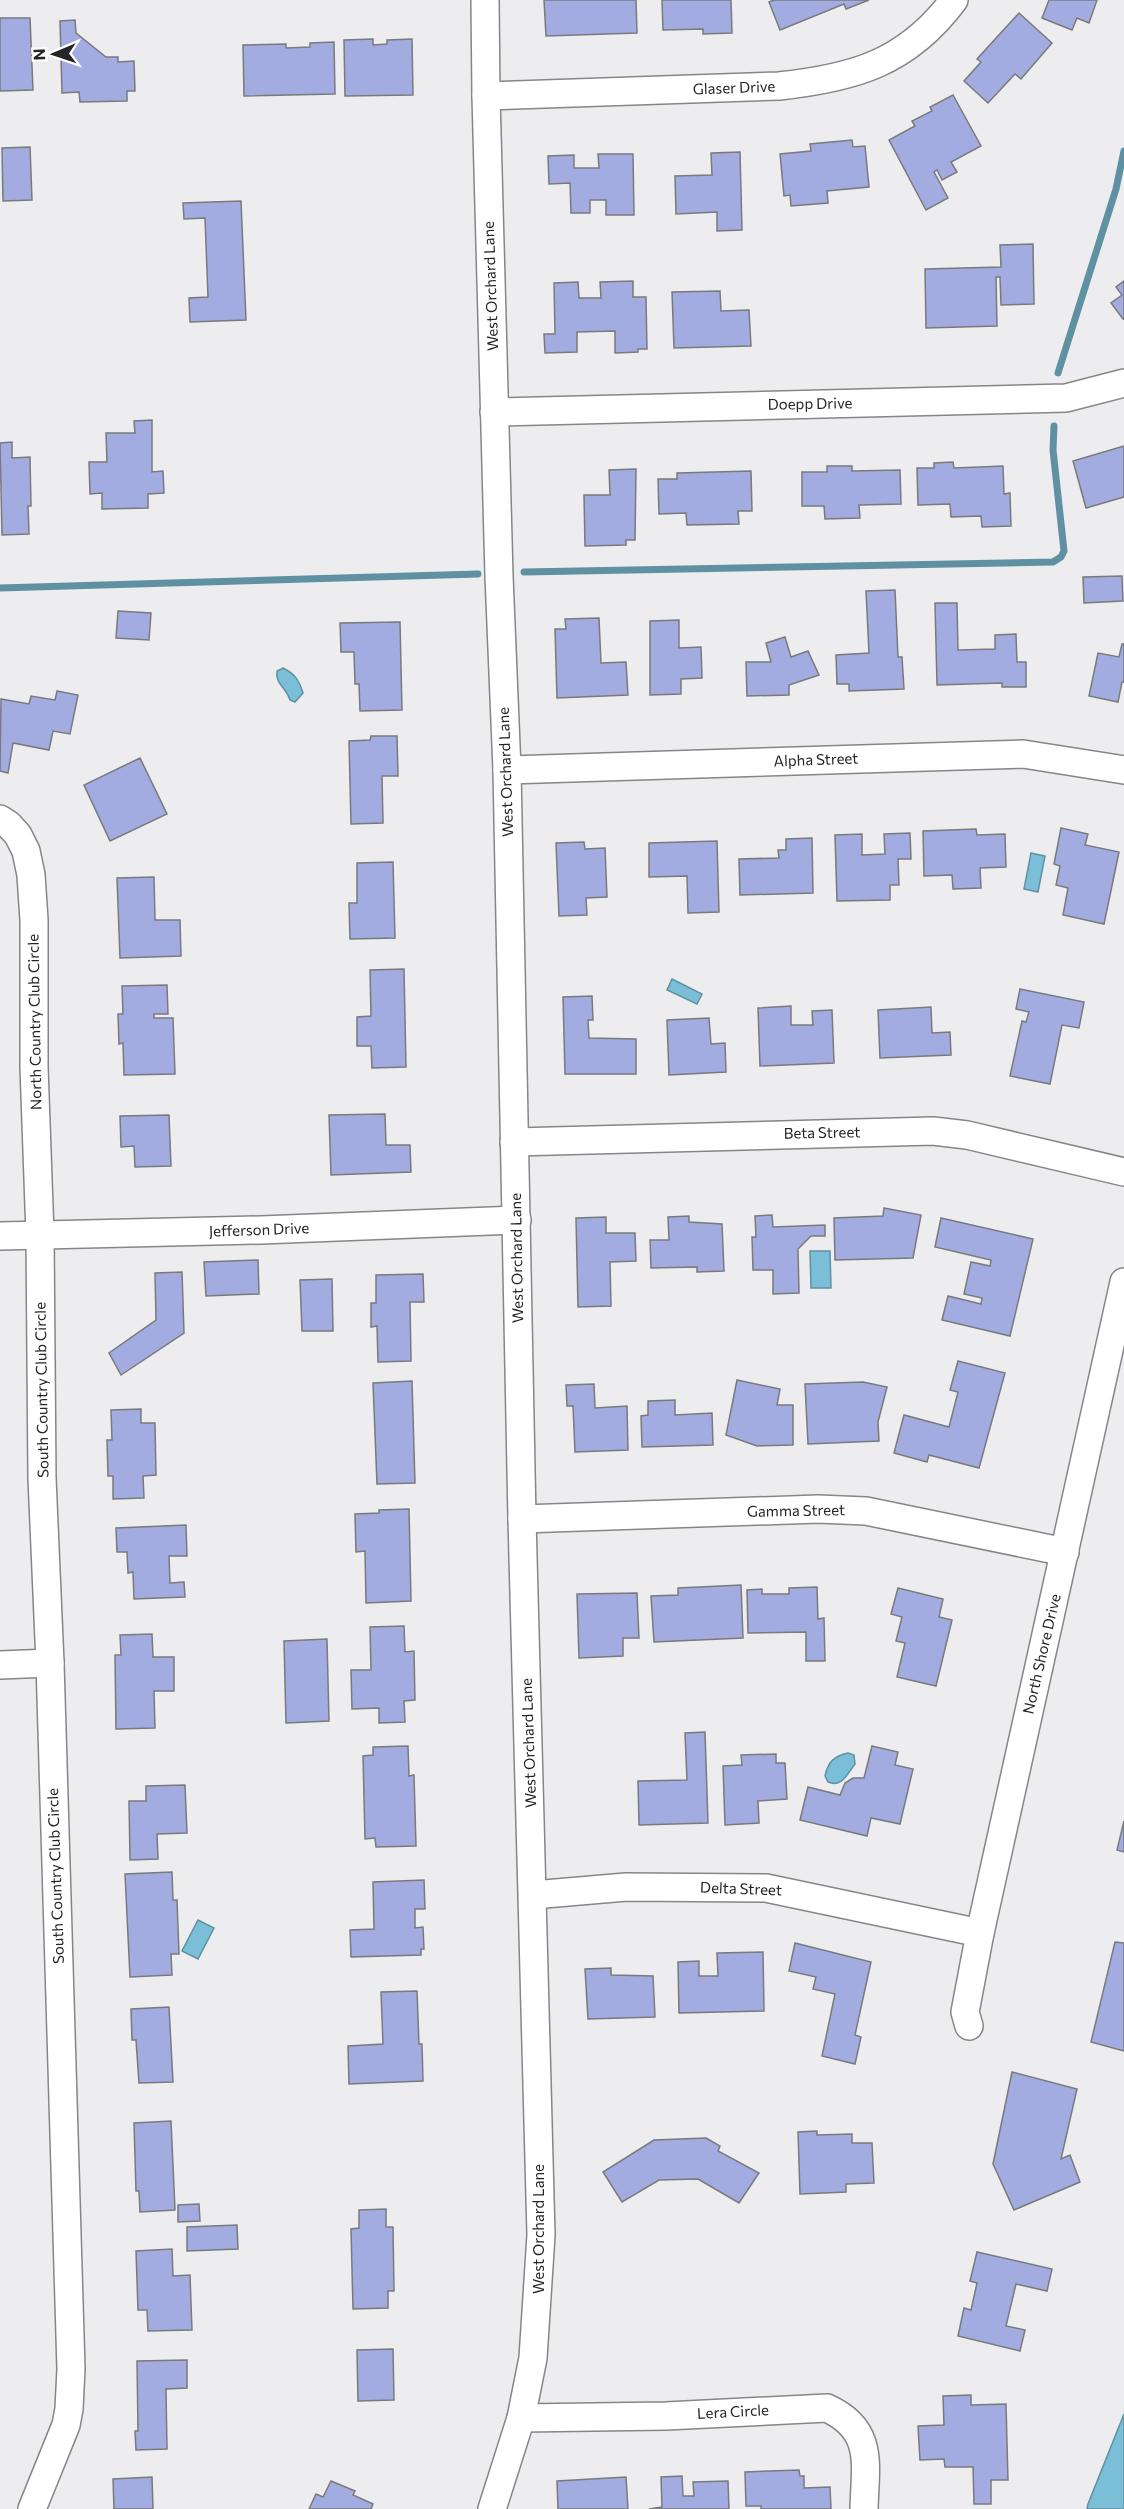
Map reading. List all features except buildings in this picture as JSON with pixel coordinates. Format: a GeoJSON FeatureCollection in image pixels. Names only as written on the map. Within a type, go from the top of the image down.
{"type":"FeatureCollection","features":[{"type":"Feature","properties":{"kind":"street","name":"West Orchard Lane"},"geometry":{"type":"LineString","coordinates":[[485,0],[494,412],[507,771],[522,1519],[541,2235],[533,2358],[521,2418],[492,2509]]}},
{"type":"Feature","properties":{"kind":"street","name":"Glaser Drive"},"geometry":{"type":"LineString","coordinates":[[486,96],[779,86],[816,82],[857,73],[917,41],[936,24],[954,0]]}},
{"type":"Feature","properties":{"kind":"street","name":"Doepp Drive"},"geometry":{"type":"LineString","coordinates":[[494,412],[1066,398],[1124,383]]}},
{"type":"Feature","properties":{"kind":"street","name":"Alpha Street"},"geometry":{"type":"LineString","coordinates":[[507,771],[1023,754],[1124,770]]}},
{"type":"Feature","properties":{"kind":"street","name":"North Country Club Circle"},"geometry":{"type":"LineString","coordinates":[[0,819],[18,835],[26,851],[31,875],[34,920],[34,1067],[40,1235]]}},
{"type":"Feature","properties":{"kind":"street","name":"Beta Street"},"geometry":{"type":"LineString","coordinates":[[514,1142],[933,1131],[967,1135],[1124,1173]]}},
{"type":"Feature","properties":{"kind":"street","name":"Jefferson Drive"},"geometry":{"type":"LineString","coordinates":[[0,1236],[517,1220]]}},
{"type":"Feature","properties":{"kind":"street","name":"South Country Club Circle"},"geometry":{"type":"LineString","coordinates":[[32,2509],[66,2425],[71,2369],[50,1663],[42,1478],[40,1235]]}},
{"type":"Feature","properties":{"kind":"street","name":"North Shore Drive"},"geometry":{"type":"LineString","coordinates":[[969,2026],[965,2012],[980,1933],[1124,1282]]}},
{"type":"Feature","properties":{"kind":"street","name":"Gamma Street"},"geometry":{"type":"LineString","coordinates":[[522,1519],[818,1509],[866,1511],[1065,1552]]}},
{"type":"Feature","properties":{"kind":"street"},"geometry":{"type":"LineString","coordinates":[[0,1665],[50,1663]]}},
{"type":"Feature","properties":{"kind":"street","name":"Delta Street"},"geometry":{"type":"LineString","coordinates":[[533,1895],[626,1887],[766,1888],[980,1933]]}},
{"type":"Feature","properties":{"kind":"street","name":"Lera Circle"},"geometry":{"type":"LineString","coordinates":[[521,2418],[827,2408],[842,2415],[861,2436],[866,2457],[864,2509]]}},
{"type":"Feature","properties":{"kind":"water"},"geometry":{"type":"Polygon","coordinates":[[[283,668],[294,675],[303,693],[295,702],[290,700],[279,682],[277,671],[283,668]]]}},
{"type":"Feature","properties":{"kind":"water"},"geometry":{"type":"Polygon","coordinates":[[[1031,853],[1045,856],[1038,892],[1024,889],[1031,853]]]}},
{"type":"Feature","properties":{"kind":"water"},"geometry":{"type":"Polygon","coordinates":[[[672,979],[702,994],[697,1004],[667,990],[672,979]]]}},
{"type":"Feature","properties":{"kind":"water"},"geometry":{"type":"Polygon","coordinates":[[[810,1251],[830,1251],[831,1288],[811,1288],[810,1251]]]}},
{"type":"Feature","properties":{"kind":"water"},"geometry":{"type":"Polygon","coordinates":[[[848,1753],[854,1755],[855,1764],[847,1776],[841,1782],[828,1782],[825,1776],[830,1763],[835,1758],[848,1753]]]}},
{"type":"Feature","properties":{"kind":"water"},"geometry":{"type":"Polygon","coordinates":[[[198,1920],[214,1928],[198,1959],[182,1951],[198,1920]]]}},
{"type":"Feature","properties":{"kind":"water"},"geometry":{"type":"Polygon","coordinates":[[[1124,2414],[1124,2509],[1087,2509],[1088,2504],[1124,2414]]]}},
{"type":"Feature","properties":{"kind":"waterway"},"geometry":{"type":"LineString","coordinates":[[1058,373],[1116,189],[1124,151]]}},
{"type":"Feature","properties":{"kind":"waterway"},"geometry":{"type":"LineString","coordinates":[[524,572],[1053,562],[1061,557],[1064,551],[1053,450],[1054,426]]}},
{"type":"Feature","properties":{"kind":"waterway"},"geometry":{"type":"LineString","coordinates":[[0,588],[478,574]]}}]}
